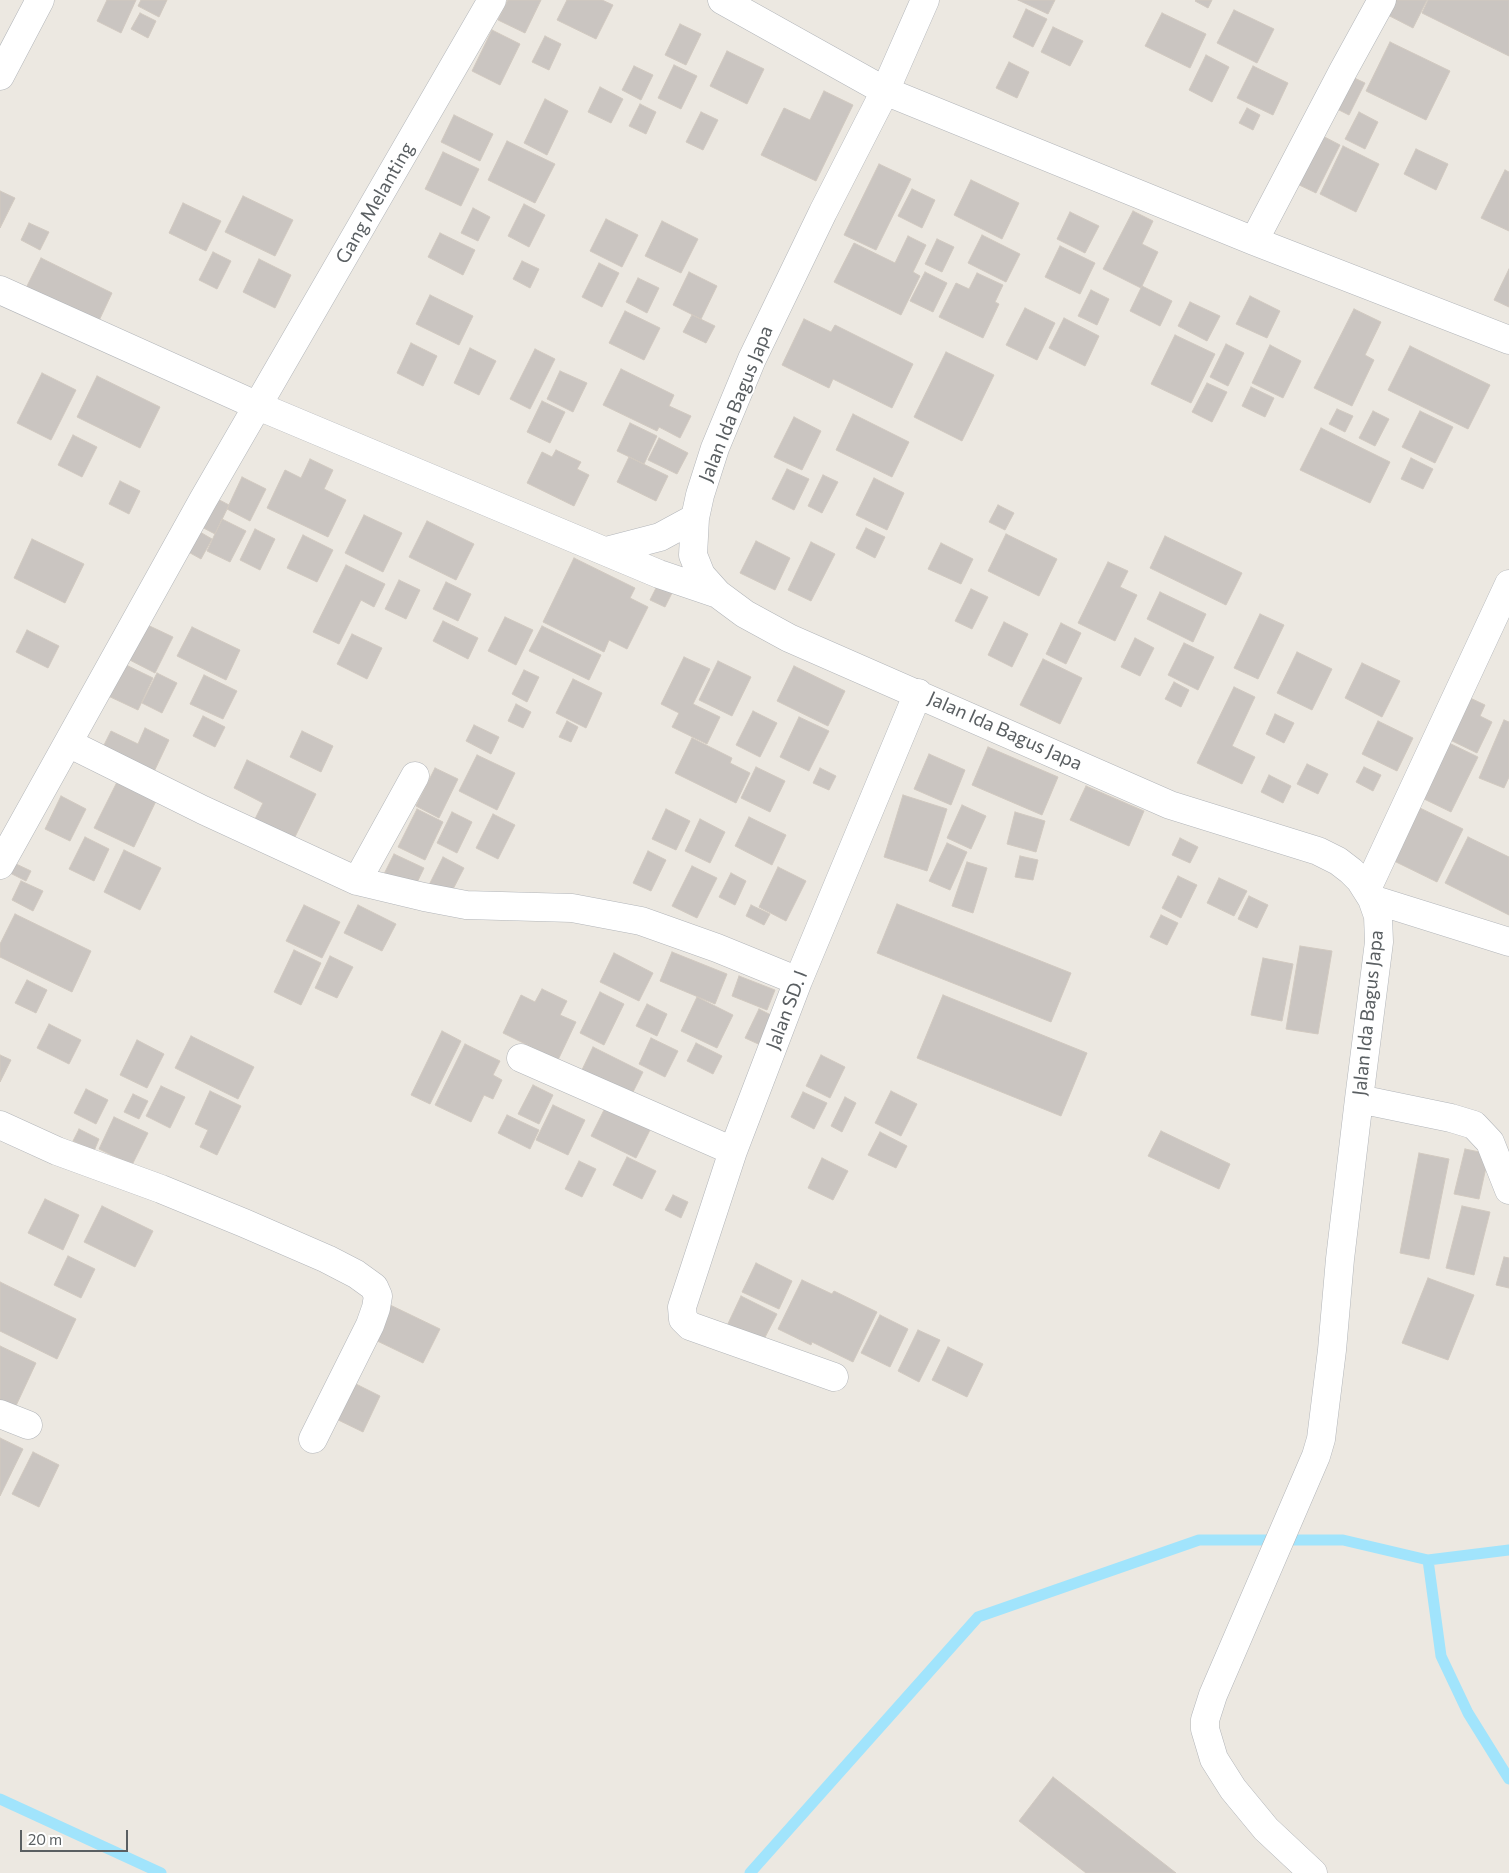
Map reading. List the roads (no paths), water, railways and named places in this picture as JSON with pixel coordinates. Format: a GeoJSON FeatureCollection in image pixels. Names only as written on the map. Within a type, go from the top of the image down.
{"type":"FeatureCollection","features":[{"type":"Feature","properties":{"kind":"street"},"geometry":{"type":"LineString","coordinates":[[0,76],[40,0]]}},
{"type":"Feature","properties":{"kind":"street","name":"Gang Melanting"},"geometry":{"type":"LineString","coordinates":[[0,865],[198,509],[492,0]]}},
{"type":"Feature","properties":{"kind":"street"},"geometry":{"type":"LineString","coordinates":[[722,0],[885,91],[1254,241],[1509,340]]}},
{"type":"Feature","properties":{"kind":"street","name":"Jalan Ida Bagus Japa"},"geometry":{"type":"LineString","coordinates":[[925,0],[885,91],[823,212],[752,359],[715,448],[700,494],[695,518],[693,555],[701,575],[718,594],[744,614],[788,638],[918,693],[1170,805],[1318,851],[1338,861],[1360,880],[1369,894],[1378,916],[1379,942],[1359,1099],[1324,1417],[1316,1456],[1207,1710],[1205,1730],[1214,1759],[1233,1789],[1266,1829],[1313,1873]]}},
{"type":"Feature","properties":{"kind":"street"},"geometry":{"type":"LineString","coordinates":[[1254,241],[1382,0]]}},
{"type":"Feature","properties":{"kind":"street"},"geometry":{"type":"LineString","coordinates":[[0,290],[258,406],[544,527],[659,574],[718,594]]}},
{"type":"Feature","properties":{"kind":"street"},"geometry":{"type":"LineString","coordinates":[[606,551],[636,545],[660,537],[695,518]]}},
{"type":"Feature","properties":{"kind":"street"},"geometry":{"type":"LineString","coordinates":[[1509,584],[1369,894],[1509,942]]}},
{"type":"Feature","properties":{"kind":"street","name":"Jalan SD. I"},"geometry":{"type":"LineString","coordinates":[[834,1377],[690,1326],[683,1319],[682,1307],[733,1151],[798,981],[918,693]]}},
{"type":"Feature","properties":{"kind":"street"},"geometry":{"type":"LineString","coordinates":[[68,742],[202,810],[357,881],[466,905],[572,908],[641,921],[718,948],[798,981]]}},
{"type":"Feature","properties":{"kind":"street"},"geometry":{"type":"LineString","coordinates":[[357,881],[415,776]]}},
{"type":"Feature","properties":{"kind":"street"},"geometry":{"type":"LineString","coordinates":[[521,1058],[733,1151]]}},
{"type":"Feature","properties":{"kind":"street"},"geometry":{"type":"LineString","coordinates":[[1359,1099],[1451,1118],[1474,1125],[1490,1142],[1509,1190]]}},
{"type":"Feature","properties":{"kind":"street"},"geometry":{"type":"LineString","coordinates":[[0,1125],[57,1151],[161,1190],[277,1237],[327,1259],[374,1286],[378,1296],[370,1325],[313,1439]]}},
{"type":"Feature","properties":{"kind":"street"},"geometry":{"type":"LineString","coordinates":[[0,1414],[28,1424]]}},
{"type":"Feature","properties":{"kind":"waterway"},"geometry":{"type":"LineString","coordinates":[[750,1873],[978,1617],[1199,1540],[1343,1540],[1428,1560],[1509,1550]]}},
{"type":"Feature","properties":{"kind":"waterway"},"geometry":{"type":"LineString","coordinates":[[1428,1560],[1441,1656],[1468,1713],[1509,1779]]}},
{"type":"Feature","properties":{"kind":"waterway"},"geometry":{"type":"LineString","coordinates":[[0,1799],[161,1873]]}}]}
